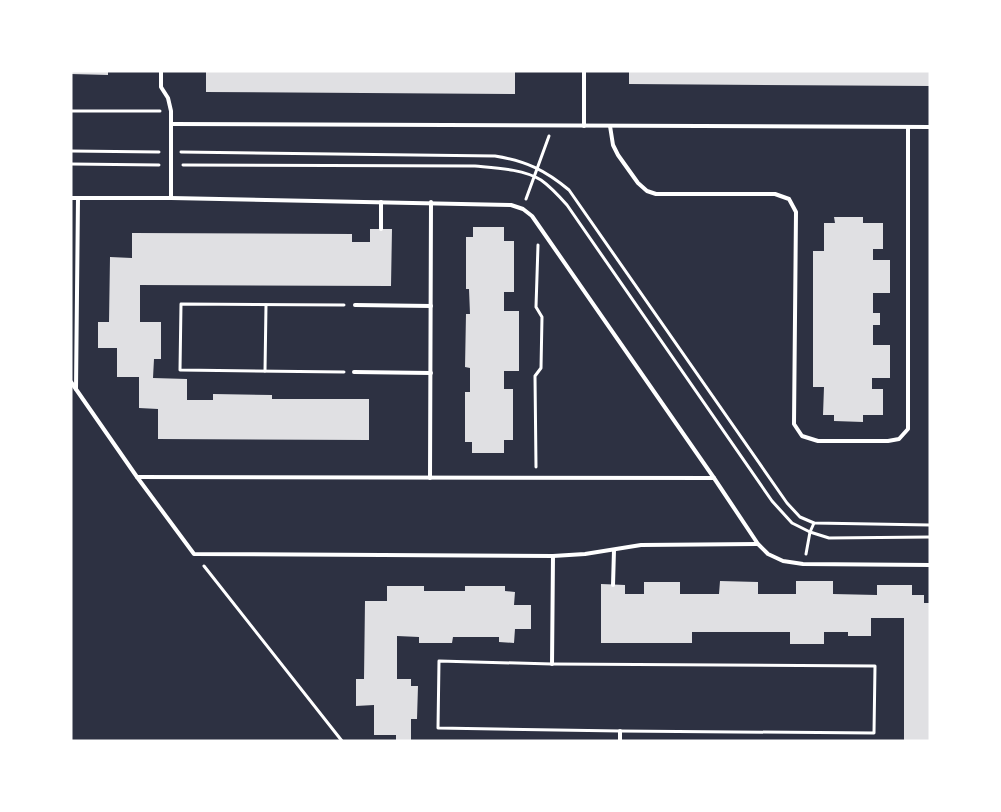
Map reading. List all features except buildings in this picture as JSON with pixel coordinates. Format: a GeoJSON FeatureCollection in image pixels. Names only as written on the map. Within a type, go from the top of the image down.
{"type":"FeatureCollection","features":[{"type":"Feature","properties":{"kind":"lane"},"geometry":{"type":"LineString","coordinates":[[162,71],[161,87],[168,98],[171,112],[170,198]]}},
{"type":"Feature","properties":{"kind":"lane"},"geometry":{"type":"LineString","coordinates":[[584,71],[584,126]]}},
{"type":"Feature","properties":{"kind":"lane"},"geometry":{"type":"LineString","coordinates":[[171,124],[930,127]]}},
{"type":"Feature","properties":{"kind":"lane"},"geometry":{"type":"LineString","coordinates":[[610,126],[612,145],[638,183],[646,191],[656,194],[775,194],[789,198],[796,212],[794,424],[802,436],[818,441],[888,441],[899,439],[908,429],[908,127]]}},
{"type":"Feature","properties":{"kind":"lane"},"geometry":{"type":"LineString","coordinates":[[71,198],[431,202],[511,204],[523,209],[538,224],[758,544],[768,554],[783,561],[804,564],[930,565]]}},
{"type":"Feature","properties":{"kind":"lane"},"geometry":{"type":"LineString","coordinates":[[76,389],[78,198]]}},
{"type":"Feature","properties":{"kind":"lane"},"geometry":{"type":"LineString","coordinates":[[381,202],[381,229]]}},
{"type":"Feature","properties":{"kind":"lane"},"geometry":{"type":"LineString","coordinates":[[430,478],[431,202]]}},
{"type":"Feature","properties":{"kind":"lane"},"geometry":{"type":"LineString","coordinates":[[355,305],[431,306]]}},
{"type":"Feature","properties":{"kind":"lane"},"geometry":{"type":"LineString","coordinates":[[354,372],[430,373]]}},
{"type":"Feature","properties":{"kind":"lane"},"geometry":{"type":"LineString","coordinates":[[71,382],[137,477],[194,554],[554,556],[614,550],[640,545],[758,544]]}},
{"type":"Feature","properties":{"kind":"lane"},"geometry":{"type":"LineString","coordinates":[[137,477],[714,478]]}},
{"type":"Feature","properties":{"kind":"lane"},"geometry":{"type":"LineString","coordinates":[[613,584],[614,550]]}},
{"type":"Feature","properties":{"kind":"lane"},"geometry":{"type":"LineString","coordinates":[[552,664],[554,556]]}},
{"type":"Feature","properties":{"kind":"lane"},"geometry":{"type":"LineString","coordinates":[[620,732],[620,741]]}},
{"type":"Feature","properties":{"kind":"path"},"geometry":{"type":"LineString","coordinates":[[71,111],[171,112]]}},
{"type":"Feature","properties":{"kind":"path"},"geometry":{"type":"LineString","coordinates":[[523,209],[552,126]]}},
{"type":"Feature","properties":{"kind":"path"},"geometry":{"type":"LineString","coordinates":[[71,151],[495,156],[517,160],[538,168],[569,190],[790,507],[800,517],[814,523],[930,525]]}},
{"type":"Feature","properties":{"kind":"path"},"geometry":{"type":"LineString","coordinates":[[71,164],[475,166],[500,169],[534,177],[552,189],[567,205],[772,502],[792,523],[810,532],[829,538],[930,537]]}},
{"type":"Feature","properties":{"kind":"path"},"geometry":{"type":"LineString","coordinates":[[536,478],[535,376],[541,368],[542,317],[536,307],[538,224]]}},
{"type":"Feature","properties":{"kind":"path"},"geometry":{"type":"LineString","coordinates":[[354,372],[180,370],[181,304],[355,305]]}},
{"type":"Feature","properties":{"kind":"path"},"geometry":{"type":"LineString","coordinates":[[265,371],[266,305]]}},
{"type":"Feature","properties":{"kind":"path"},"geometry":{"type":"LineString","coordinates":[[804,564],[810,532],[814,523]]}},
{"type":"Feature","properties":{"kind":"path"},"geometry":{"type":"LineString","coordinates":[[194,554],[342,741]]}},
{"type":"Feature","properties":{"kind":"path"},"geometry":{"type":"LineString","coordinates":[[439,661],[552,664],[875,666],[874,733],[620,732],[438,728],[439,661]]}}]}
